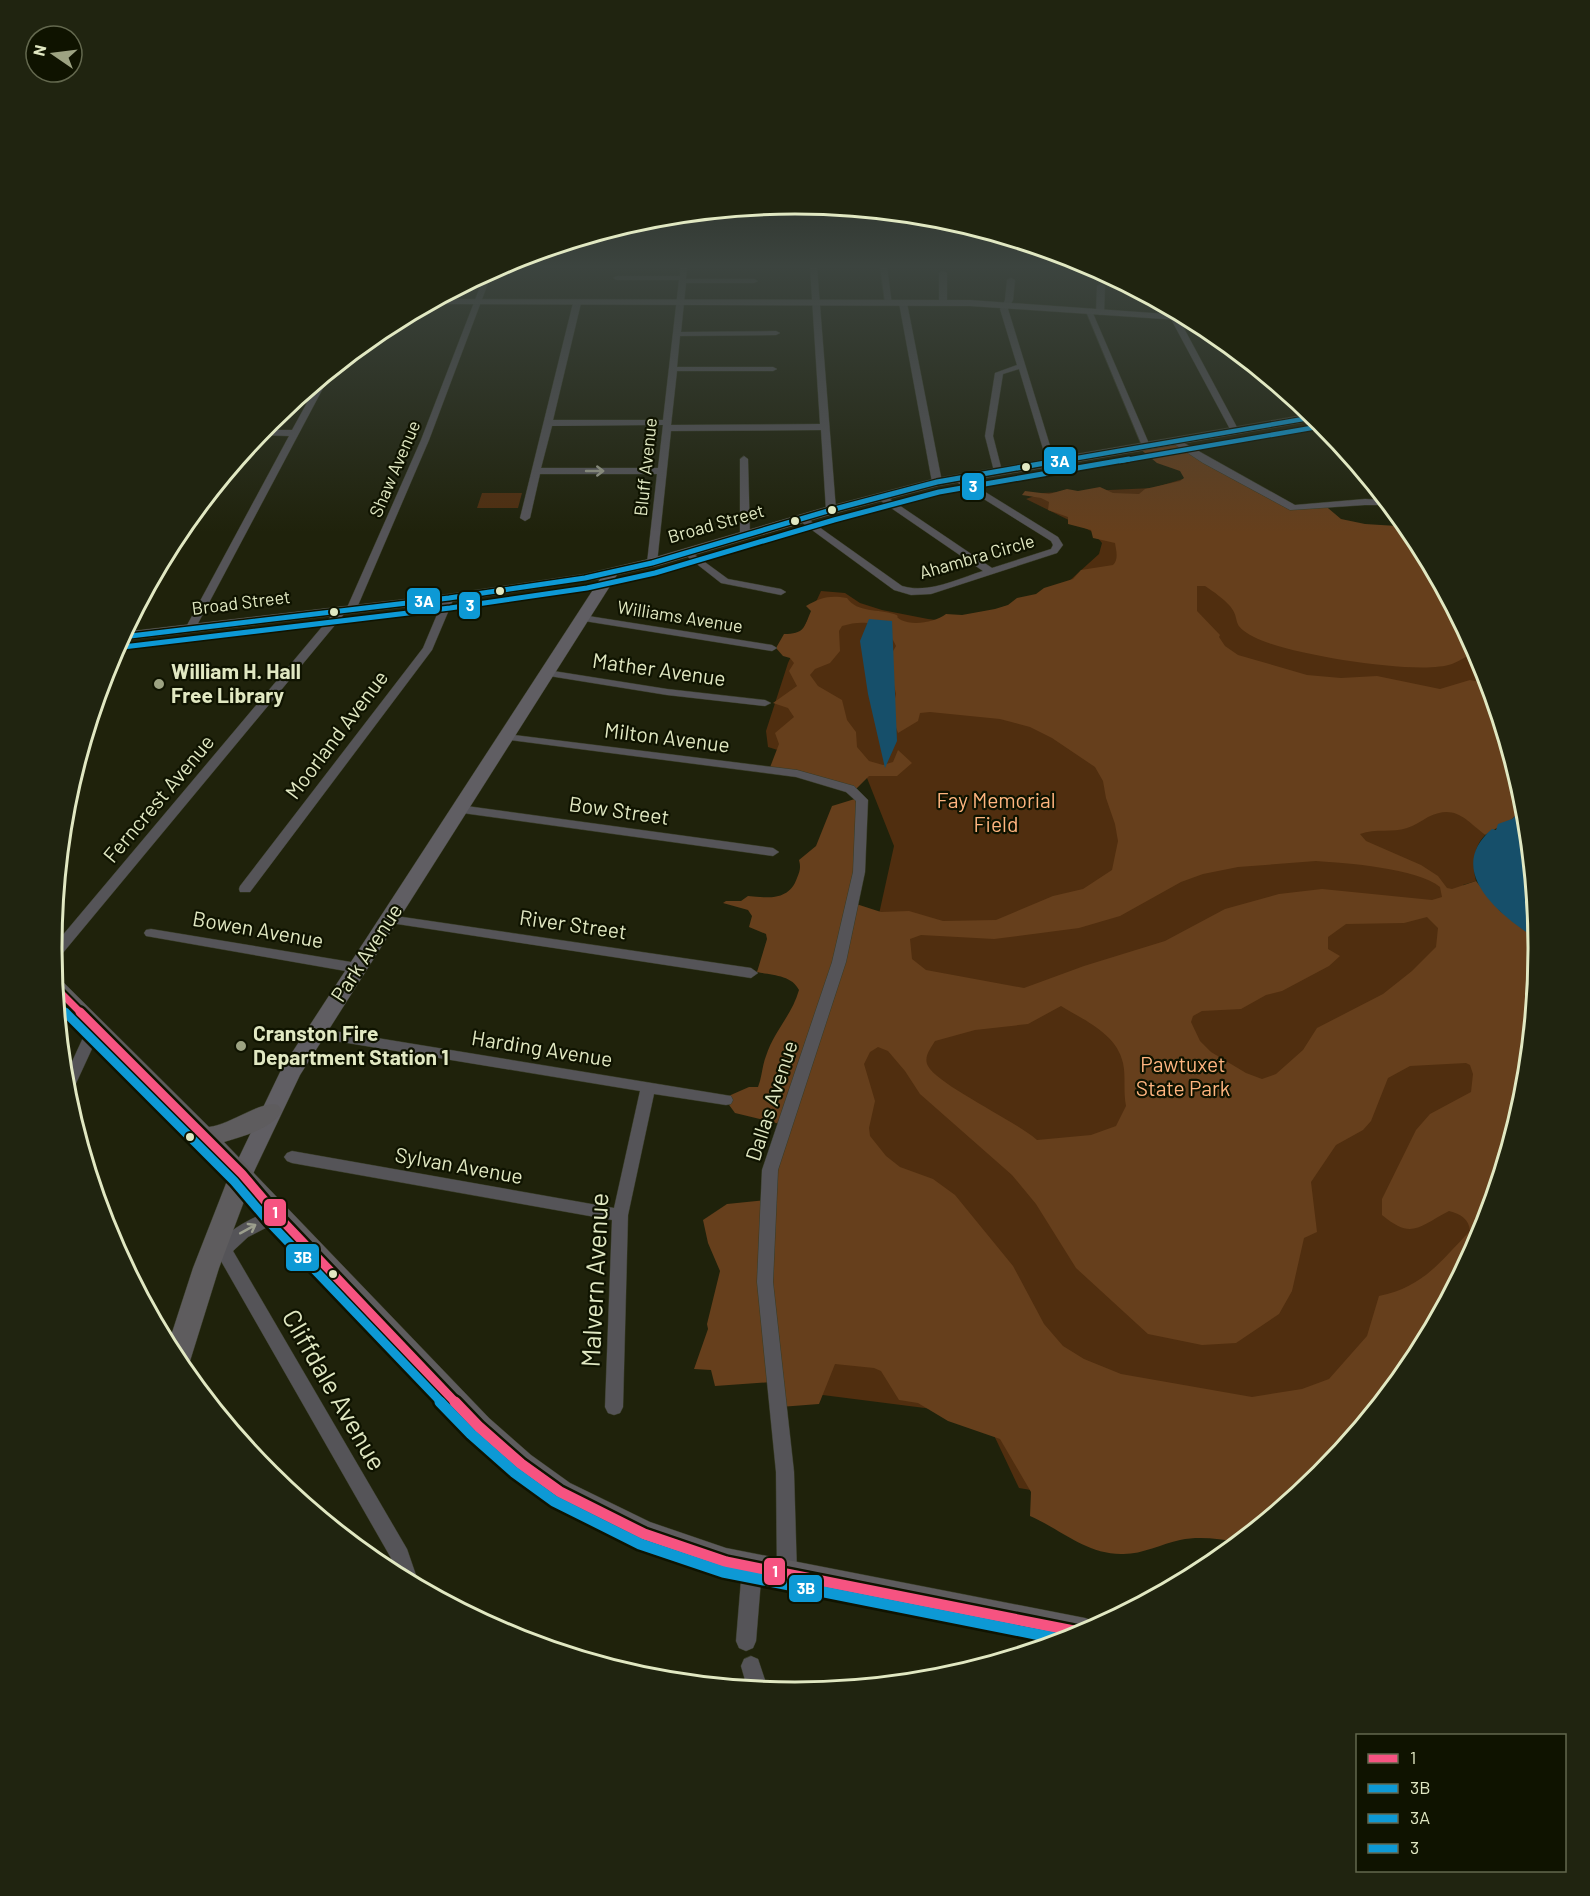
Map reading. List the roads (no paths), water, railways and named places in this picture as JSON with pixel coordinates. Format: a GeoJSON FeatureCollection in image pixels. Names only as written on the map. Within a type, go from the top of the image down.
{"type":"FeatureCollection","features":[{"type":"Feature","properties":{"kind":"main road","name":"Broad Street"},"geometry":{"type":"LineString","coordinates":[[131,636],[449,598],[612,573],[938,482],[1303,419]]}},
{"type":"Feature","properties":{"kind":"main road","name":"Park Avenue"},"geometry":{"type":"LineString","coordinates":[[180,1348],[206,1268],[242,1174],[283,1084],[612,573]]}},
{"type":"Feature","properties":{"kind":"main road"},"geometry":{"type":"LineString","coordinates":[[63,995],[242,1174],[479,1427],[534,1474],[588,1508],[630,1528],[692,1552],[752,1568],[1067,1629]]}},
{"type":"Feature","properties":{"kind":"main road"},"geometry":{"type":"LineString","coordinates":[[205,1136],[225,1134],[244,1128],[270,1111]]}},
{"type":"Feature","properties":{"kind":"street","name":"Shaw Avenue"},"geometry":{"type":"LineString","coordinates":[[346,611],[425,440],[458,355]]}},
{"type":"Feature","properties":{"kind":"street"},"geometry":{"type":"LineString","coordinates":[[525,518],[564,355]]}},
{"type":"Feature","properties":{"kind":"street","name":"Bluff Avenue"},"geometry":{"type":"LineString","coordinates":[[652,562],[675,355]]}},
{"type":"Feature","properties":{"kind":"street"},"geometry":{"type":"LineString","coordinates":[[819,355],[831,510]]}},
{"type":"Feature","properties":{"kind":"street"},"geometry":{"type":"LineString","coordinates":[[913,355],[938,482]]}},
{"type":"Feature","properties":{"kind":"street"},"geometry":{"type":"LineString","coordinates":[[1018,355],[1051,462]]}},
{"type":"Feature","properties":{"kind":"street"},"geometry":{"type":"LineString","coordinates":[[1107,355],[1146,446]]}},
{"type":"Feature","properties":{"kind":"street"},"geometry":{"type":"LineString","coordinates":[[1194,355],[1235,431]]}},
{"type":"Feature","properties":{"kind":"street"},"geometry":{"type":"LineString","coordinates":[[998,471],[989,436],[999,373],[1021,366]]}},
{"type":"Feature","properties":{"kind":"street"},"geometry":{"type":"LineString","coordinates":[[673,369],[773,369]]}},
{"type":"Feature","properties":{"kind":"street"},"geometry":{"type":"LineString","coordinates":[[190,629],[317,392]]}},
{"type":"Feature","properties":{"kind":"street"},"geometry":{"type":"LineString","coordinates":[[548,423],[825,427]]}},
{"type":"Feature","properties":{"kind":"street"},"geometry":{"type":"LineString","coordinates":[[272,433],[295,433]]}},
{"type":"Feature","properties":{"kind":"street"},"geometry":{"type":"LineString","coordinates":[[1177,442],[1206,461],[1293,507],[1346,502],[1378,503]]}},
{"type":"Feature","properties":{"kind":"street"},"geometry":{"type":"LineString","coordinates":[[744,459],[744,536]]}},
{"type":"Feature","properties":{"kind":"street"},"geometry":{"type":"LineString","coordinates":[[537,471],[663,471]]}},
{"type":"Feature","properties":{"kind":"street","name":"Ahambra Circle"},"geometry":{"type":"LineString","coordinates":[[802,519],[898,588],[906,591],[927,592],[1054,551],[1058,545],[1055,539],[958,479]]}},
{"type":"Feature","properties":{"kind":"street"},"geometry":{"type":"LineString","coordinates":[[882,497],[991,572]]}},
{"type":"Feature","properties":{"kind":"street"},"geometry":{"type":"LineString","coordinates":[[687,552],[725,581],[782,592]]}},
{"type":"Feature","properties":{"kind":"street","name":"Moorland Avenue"},"geometry":{"type":"LineString","coordinates":[[245,889],[428,648],[449,598]]}},
{"type":"Feature","properties":{"kind":"street","name":"Ferncrest Avenue"},"geometry":{"type":"LineString","coordinates":[[62,945],[346,611]]}},
{"type":"Feature","properties":{"kind":"street","name":"Williams Avenue"},"geometry":{"type":"LineString","coordinates":[[582,618],[772,648]]}},
{"type":"Feature","properties":{"kind":"street","name":"Mather Avenue"},"geometry":{"type":"LineString","coordinates":[[547,674],[667,692],[765,703]]}},
{"type":"Feature","properties":{"kind":"street","name":"Milton Avenue"},"geometry":{"type":"LineString","coordinates":[[506,737],[751,768],[822,780]]}},
{"type":"Feature","properties":{"kind":"street","name":"Dallas Avenue"},"geometry":{"type":"LineString","coordinates":[[787,1575],[785,1472],[765,1282],[770,1170],[839,962],[859,872],[862,800],[850,789],[822,780]]}},
{"type":"Feature","properties":{"kind":"street","name":"Bow Street"},"geometry":{"type":"LineString","coordinates":[[459,809],[773,852]]}},
{"type":"Feature","properties":{"kind":"street","name":"River Street"},"geometry":{"type":"LineString","coordinates":[[389,919],[751,972]]}},
{"type":"Feature","properties":{"kind":"street","name":"Bowen Avenue"},"geometry":{"type":"LineString","coordinates":[[151,933],[357,968]]}},
{"type":"Feature","properties":{"kind":"street"},"geometry":{"type":"LineString","coordinates":[[73,1074],[95,1027]]}},
{"type":"Feature","properties":{"kind":"street","name":"Harding Avenue"},"geometry":{"type":"LineString","coordinates":[[315,1033],[726,1100]]}},
{"type":"Feature","properties":{"kind":"street","name":"Malvern Avenue"},"geometry":{"type":"LineString","coordinates":[[614,1407],[620,1215],[648,1087]]}},
{"type":"Feature","properties":{"kind":"street","name":"Sylvan Avenue"},"geometry":{"type":"LineString","coordinates":[[292,1157],[620,1215]]}},
{"type":"Feature","properties":{"kind":"street"},"geometry":{"type":"LineString","coordinates":[[206,1268],[242,1232],[278,1215]]}},
{"type":"Feature","properties":{"kind":"street","name":"Cliffdale Avenue"},"geometry":{"type":"LineString","coordinates":[[223,1249],[400,1555],[404,1568]]}},
{"type":"Feature","properties":{"kind":"street"},"geometry":{"type":"LineString","coordinates":[[746,1641],[752,1568]]}},
{"type":"Feature","properties":{"kind":"street"},"geometry":{"type":"LineString","coordinates":[[751,1666],[756,1680]]}},
{"type":"Feature","properties":{"kind":"water"},"geometry":{"type":"Polygon","coordinates":[[[869,619],[892,621],[897,741],[885,768],[868,694],[860,641],[869,619]]]}},
{"type":"Feature","properties":{"kind":"water"},"geometry":{"type":"Polygon","coordinates":[[[1516,816],[1522,852],[1528,933],[1494,905],[1475,876],[1473,861],[1478,845],[1492,829],[1496,830],[1498,824],[1516,816]]]}},
{"type":"Feature","properties":{"kind":"place","name":"William H. Hall Free Library"},"geometry":{"type":"Point","coordinates":[159,684]}},
{"type":"Feature","properties":{"kind":"place","name":"Cranston Fire Department Station 1"},"geometry":{"type":"Point","coordinates":[241,1046]}},
{"type":"Feature","properties":{"kind":"park label","name":"Fay Memorial Field"},"geometry":{"type":"Point","coordinates":[996,813]}},
{"type":"Feature","properties":{"kind":"park label","name":"Pawtuxet State Park"},"geometry":{"type":"Point","coordinates":[1183,1077]}}]}
